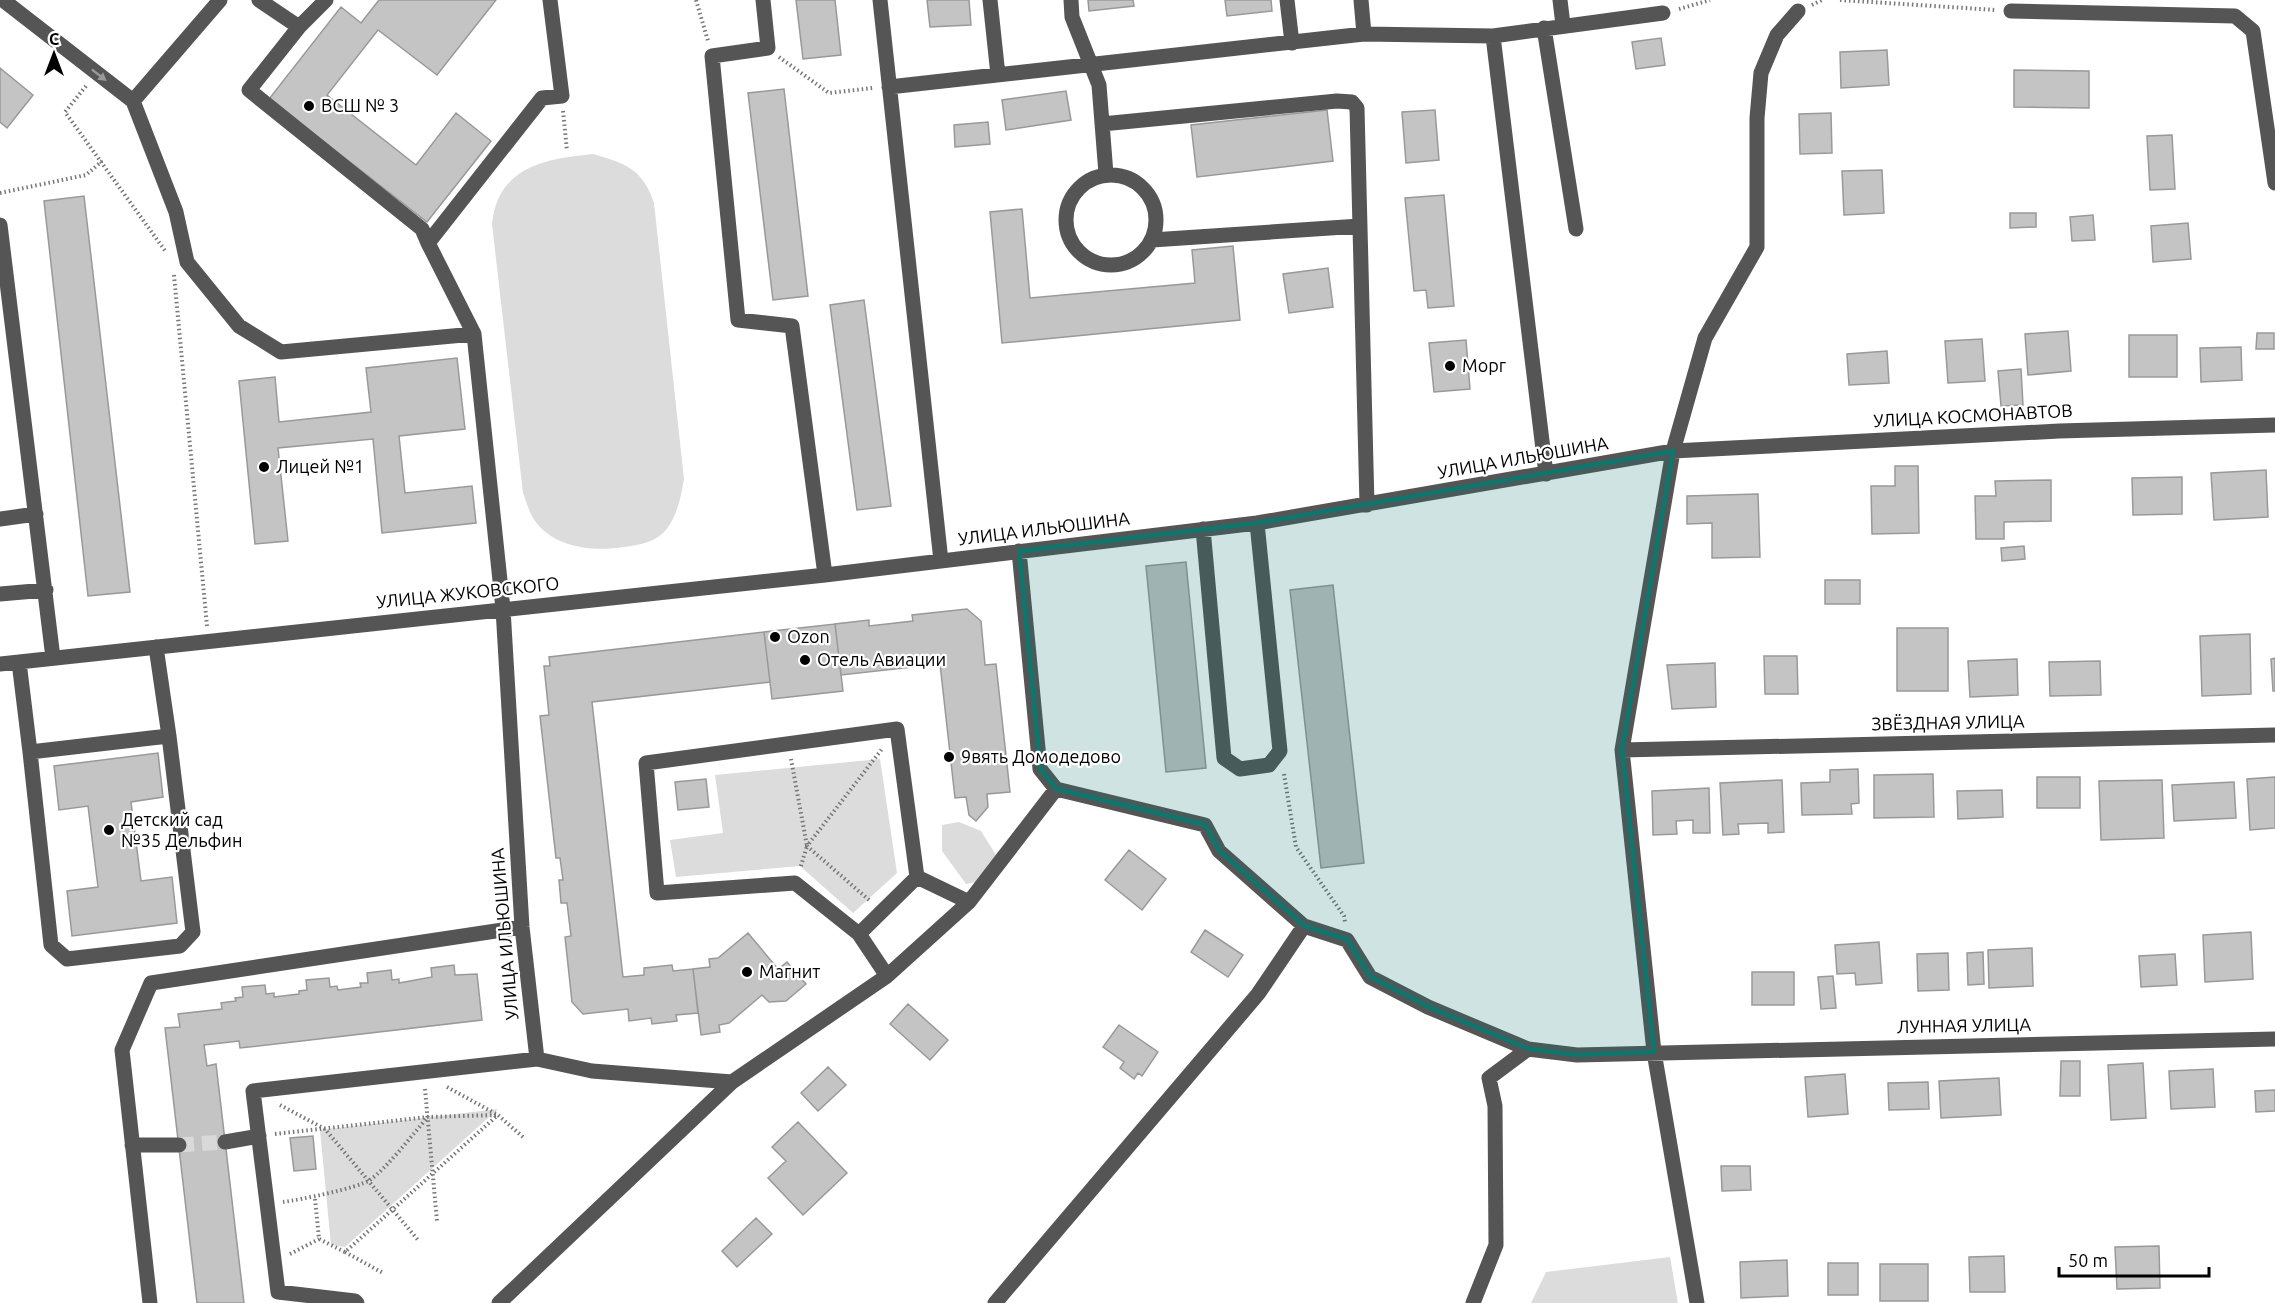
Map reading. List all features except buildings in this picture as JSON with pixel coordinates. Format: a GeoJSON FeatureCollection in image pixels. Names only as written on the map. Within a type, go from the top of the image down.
{"type":"FeatureCollection","features":[{"type":"Feature","properties":{"kind":"street"},"geometry":{"type":"LineString","coordinates":[[3,0],[133,101],[176,212],[187,262],[239,326],[281,352],[474,334],[422,229],[249,90],[299,27],[326,0]]}},
{"type":"Feature","properties":{"kind":"street"},"geometry":{"type":"LineString","coordinates":[[133,101],[220,0]]}},
{"type":"Feature","properties":{"kind":"street"},"geometry":{"type":"LineString","coordinates":[[259,0],[299,27]]}},
{"type":"Feature","properties":{"kind":"street"},"geometry":{"type":"LineString","coordinates":[[428,243],[542,98],[562,96],[550,0]]}},
{"type":"Feature","properties":{"kind":"street"},"geometry":{"type":"LineString","coordinates":[[763,0],[768,48],[712,56],[738,320],[792,326],[825,575]]}},
{"type":"Feature","properties":{"kind":"street","name":"УЛИЦА ИЛЬЮШИНА"},"geometry":{"type":"LineString","coordinates":[[880,0],[941,561],[1257,523],[1673,451]]}},
{"type":"Feature","properties":{"kind":"street"},"geometry":{"type":"LineString","coordinates":[[990,0],[998,75]]}},
{"type":"Feature","properties":{"kind":"street"},"geometry":{"type":"LineString","coordinates":[[1071,0],[1072,17],[1099,84],[1106,174]]}},
{"type":"Feature","properties":{"kind":"street"},"geometry":{"type":"LineString","coordinates":[[1287,0],[1292,43]]}},
{"type":"Feature","properties":{"kind":"street"},"geometry":{"type":"LineString","coordinates":[[1360,0],[1364,34]]}},
{"type":"Feature","properties":{"kind":"street"},"geometry":{"type":"LineString","coordinates":[[1560,0],[1563,26]]}},
{"type":"Feature","properties":{"kind":"street"},"geometry":{"type":"LineString","coordinates":[[1697,1303],[1654,1052],[1622,750],[1673,451],[1705,338],[1758,248],[1757,118],[1761,73],[1777,35],[1798,11]]}},
{"type":"Feature","properties":{"kind":"street"},"geometry":{"type":"LineString","coordinates":[[2011,11],[2235,16],[2253,31],[2275,183]]}},
{"type":"Feature","properties":{"kind":"street"},"geometry":{"type":"LineString","coordinates":[[889,87],[1364,34],[1493,36],[1663,13]]}},
{"type":"Feature","properties":{"kind":"street"},"geometry":{"type":"LineString","coordinates":[[1544,28],[1576,229]]}},
{"type":"Feature","properties":{"kind":"street"},"geometry":{"type":"LineString","coordinates":[[1493,36],[1546,474]]}},
{"type":"Feature","properties":{"kind":"street"},"geometry":{"type":"LineString","coordinates":[[1102,124],[1337,101],[1352,102],[1357,108],[1367,505]]}},
{"type":"Feature","properties":{"kind":"street"},"geometry":{"type":"LineString","coordinates":[[1106,174],[1130,178],[1147,192],[1154,206],[1156,220],[1152,240],[1146,249],[1130,262],[1113,266],[1088,260],[1074,248],[1066,230],[1065,213],[1071,196],[1092,178],[1106,174]]}},
{"type":"Feature","properties":{"kind":"street"},"geometry":{"type":"LineString","coordinates":[[0,225],[53,658]]}},
{"type":"Feature","properties":{"kind":"street"},"geometry":{"type":"LineString","coordinates":[[1152,240],[1360,226]]}},
{"type":"Feature","properties":{"kind":"street","name":"УЛИЦА ИЛЬЮШИНА"},"geometry":{"type":"LineString","coordinates":[[474,334],[503,609],[522,927],[537,1059]]}},
{"type":"Feature","properties":{"kind":"street","name":"УЛИЦА КОСМОНАВТОВ"},"geometry":{"type":"LineString","coordinates":[[1673,451],[2059,431],[2275,425]]}},
{"type":"Feature","properties":{"kind":"street"},"geometry":{"type":"LineString","coordinates":[[0,519],[36,514]]}},
{"type":"Feature","properties":{"kind":"street"},"geometry":{"type":"LineString","coordinates":[[1203,529],[1224,758],[1240,769],[1269,765],[1280,751],[1257,523]]}},
{"type":"Feature","properties":{"kind":"street"},"geometry":{"type":"LineString","coordinates":[[1019,551],[1040,769],[1056,789],[1205,825],[1219,851],[1304,926],[1347,940]]}},
{"type":"Feature","properties":{"kind":"street","name":"УЛИЦА ЖУКОВСКОГО"},"geometry":{"type":"LineString","coordinates":[[0,664],[941,561]]}},
{"type":"Feature","properties":{"kind":"street"},"geometry":{"type":"LineString","coordinates":[[0,594],[46,590]]}},
{"type":"Feature","properties":{"kind":"street"},"geometry":{"type":"LineString","coordinates":[[20,662],[51,945],[67,959],[180,946],[193,932],[156,646]]}},
{"type":"Feature","properties":{"kind":"street"},"geometry":{"type":"LineString","coordinates":[[887,976],[859,934],[795,883],[657,893],[646,763],[897,729],[917,877]]}},
{"type":"Feature","properties":{"kind":"street","name":"ЗВЁЗДНАЯ УЛИЦА"},"geometry":{"type":"LineString","coordinates":[[1622,750],[2275,735]]}},
{"type":"Feature","properties":{"kind":"street"},"geometry":{"type":"LineString","coordinates":[[30,752],[169,736]]}},
{"type":"Feature","properties":{"kind":"street"},"geometry":{"type":"LineString","coordinates":[[499,1303],[732,1082],[887,976],[969,902],[1056,789]]}},
{"type":"Feature","properties":{"kind":"street"},"geometry":{"type":"LineString","coordinates":[[917,877],[969,902]]}},
{"type":"Feature","properties":{"kind":"street"},"geometry":{"type":"LineString","coordinates":[[859,934],[917,877]]}},
{"type":"Feature","properties":{"kind":"street"},"geometry":{"type":"LineString","coordinates":[[995,1303],[1258,994],[1304,926]]}},
{"type":"Feature","properties":{"kind":"street"},"geometry":{"type":"LineString","coordinates":[[150,1303],[122,1050],[151,983],[522,927]]}},
{"type":"Feature","properties":{"kind":"street","name":"ЛУННАЯ УЛИЦА"},"geometry":{"type":"LineString","coordinates":[[1347,940],[1370,976],[1428,1007],[1528,1049],[1577,1055],[2275,1039]]}},
{"type":"Feature","properties":{"kind":"street"},"geometry":{"type":"LineString","coordinates":[[1473,1303],[1496,1245],[1495,1106],[1489,1078],[1528,1049]]}},
{"type":"Feature","properties":{"kind":"street"},"geometry":{"type":"LineString","coordinates":[[357,1303],[355,1300],[278,1292],[253,1091],[537,1059],[592,1071],[732,1082]]}},
{"type":"Feature","properties":{"kind":"street"},"geometry":{"type":"LineString","coordinates":[[225,1142],[259,1136]]}},
{"type":"Feature","properties":{"kind":"street"},"geometry":{"type":"LineString","coordinates":[[132,1145],[179,1145]]}},
{"type":"Feature","properties":{"kind":"path"},"geometry":{"type":"LineString","coordinates":[[696,0],[712,56]]}},
{"type":"Feature","properties":{"kind":"path"},"geometry":{"type":"LineString","coordinates":[[1663,13],[1710,0]]}},
{"type":"Feature","properties":{"kind":"path"},"geometry":{"type":"LineString","coordinates":[[1840,0],[2011,11]]}},
{"type":"Feature","properties":{"kind":"path"},"geometry":{"type":"LineString","coordinates":[[768,48],[829,93],[889,87]]}},
{"type":"Feature","properties":{"kind":"path"},"geometry":{"type":"LineString","coordinates":[[96,73],[65,112],[167,253]]}},
{"type":"Feature","properties":{"kind":"path"},"geometry":{"type":"LineString","coordinates":[[562,96],[567,151]]}},
{"type":"Feature","properties":{"kind":"path"},"geometry":{"type":"LineString","coordinates":[[0,193],[86,175],[102,161]]}},
{"type":"Feature","properties":{"kind":"path"},"geometry":{"type":"LineString","coordinates":[[174,274],[208,642]]}},
{"type":"Feature","properties":{"kind":"path"},"geometry":{"type":"LineString","coordinates":[[795,883],[807,846],[897,729]]}},
{"type":"Feature","properties":{"kind":"path"},"geometry":{"type":"LineString","coordinates":[[788,744],[807,846],[882,911]]}},
{"type":"Feature","properties":{"kind":"path"},"geometry":{"type":"LineString","coordinates":[[1280,751],[1296,847],[1344,916],[1347,940]]}},
{"type":"Feature","properties":{"kind":"path"},"geometry":{"type":"LineString","coordinates":[[423,1073],[498,1115],[524,1138]]}},
{"type":"Feature","properties":{"kind":"path"},"geometry":{"type":"LineString","coordinates":[[423,1073],[437,1221]]}},
{"type":"Feature","properties":{"kind":"path"},"geometry":{"type":"LineString","coordinates":[[253,1091],[325,1129],[418,1240]]}},
{"type":"Feature","properties":{"kind":"path"},"geometry":{"type":"LineString","coordinates":[[259,1136],[428,1117],[498,1115]]}},
{"type":"Feature","properties":{"kind":"path"},"geometry":{"type":"LineString","coordinates":[[345,1252],[498,1115]]}},
{"type":"Feature","properties":{"kind":"path"},"geometry":{"type":"LineString","coordinates":[[267,1204],[315,1198],[369,1181],[428,1117]]}},
{"type":"Feature","properties":{"kind":"path"},"geometry":{"type":"LineString","coordinates":[[315,1198],[319,1239]]}},
{"type":"Feature","properties":{"kind":"path"},"geometry":{"type":"LineString","coordinates":[[319,1239],[383,1273]]}},
{"type":"Feature","properties":{"kind":"path"},"geometry":{"type":"LineString","coordinates":[[275,1262],[319,1239]]}},
{"type":"Feature","properties":{"kind":"highlighted area"},"geometry":{"type":"Polygon","coordinates":[[[1673,451],[1622,750],[1654,1052],[1577,1055],[1528,1049],[1428,1007],[1370,977],[1347,940],[1304,926],[1219,851],[1205,825],[1056,789],[1040,769],[1019,551],[1257,523],[1673,451]]]}},
{"type":"Feature","properties":{"kind":"shaded area"},"geometry":{"type":"Polygon","coordinates":[[[593,154],[631,169],[644,182],[654,203],[684,479],[676,512],[670,525],[662,534],[641,544],[599,549],[574,546],[551,536],[533,518],[523,493],[492,224],[496,205],[503,190],[514,178],[541,163],[593,154]]]}},
{"type":"Feature","properties":{"kind":"shaded area"},"geometry":{"type":"Polygon","coordinates":[[[880,759],[897,873],[853,913],[800,866],[676,877],[670,840],[723,833],[715,775],[880,759]]]}},
{"type":"Feature","properties":{"kind":"shaded area"},"geometry":{"type":"Polygon","coordinates":[[[959,822],[981,831],[996,855],[977,882],[966,884],[942,851],[942,825],[959,822]]]}},
{"type":"Feature","properties":{"kind":"shaded area"},"geometry":{"type":"Polygon","coordinates":[[[498,1109],[345,1247],[331,1245],[320,1130],[498,1109]]]}},
{"type":"Feature","properties":{"kind":"shaded area"},"geometry":{"type":"Polygon","coordinates":[[[1670,1257],[1678,1303],[1531,1303],[1546,1272],[1670,1257]]]}},
{"type":"Feature","properties":{"kind":"tunnel"},"geometry":{"type":"LineString","coordinates":[[179,1145],[225,1142]]}},
{"type":"Feature","properties":{"kind":"place","name":"ВСШ № 3"},"geometry":{"type":"Point","coordinates":[309,106]}},
{"type":"Feature","properties":{"kind":"place","name":"Морг"},"geometry":{"type":"Point","coordinates":[1450,366]}},
{"type":"Feature","properties":{"kind":"place","name":"Лицей №1"},"geometry":{"type":"Point","coordinates":[264,467]}},
{"type":"Feature","properties":{"kind":"place","name":"Ozon"},"geometry":{"type":"Point","coordinates":[775,637]}},
{"type":"Feature","properties":{"kind":"place","name":"Отель Авиации"},"geometry":{"type":"Point","coordinates":[805,660]}},
{"type":"Feature","properties":{"kind":"place","name":"9вять Домодедово"},"geometry":{"type":"Point","coordinates":[949,757]}},
{"type":"Feature","properties":{"kind":"place","name":"Детский сад №35 Дельфин"},"geometry":{"type":"Point","coordinates":[109,830]}},
{"type":"Feature","properties":{"kind":"place","name":"Магнит"},"geometry":{"type":"Point","coordinates":[747,972]}}]}
